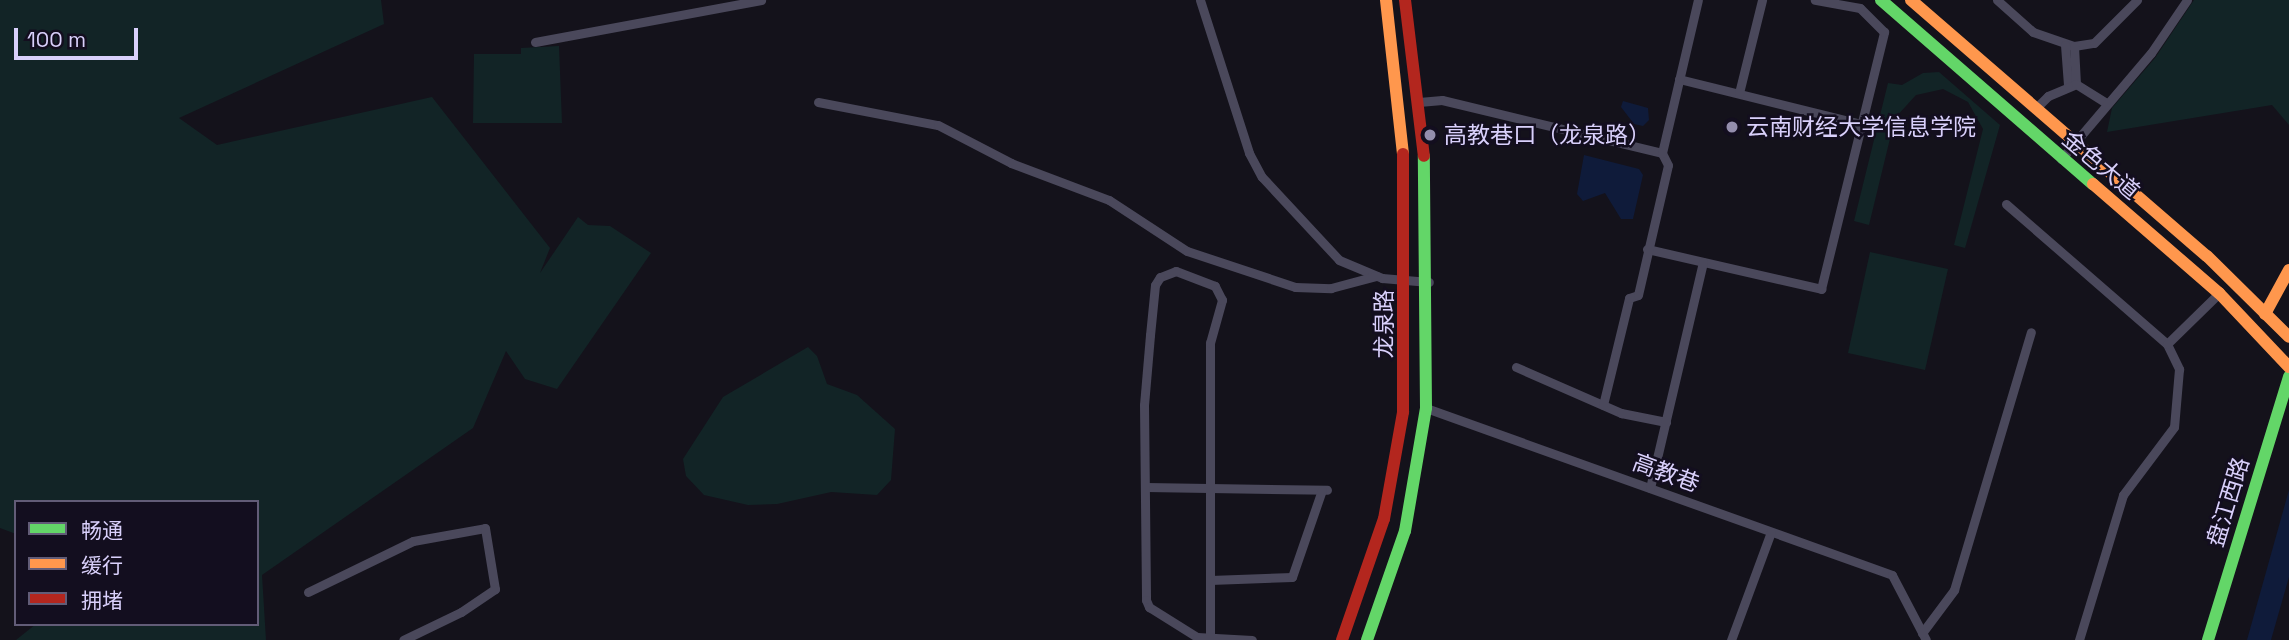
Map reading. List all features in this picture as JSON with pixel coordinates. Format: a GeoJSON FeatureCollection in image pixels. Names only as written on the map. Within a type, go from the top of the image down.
{"type":"FeatureCollection","features":[{"type":"Feature","properties":{"kind":"main road","name":"龙泉路"},"geometry":{"type":"LineString","coordinates":[[1342,640],[1370,569],[1396,466],[1405,371],[1406,179],[1386,0]]}},
{"type":"Feature","properties":{"kind":"main road","name":"龙泉路"},"geometry":{"type":"LineString","coordinates":[[1367,640],[1405,531],[1426,408],[1429,282],[1419,102],[1405,0]]}},
{"type":"Feature","properties":{"kind":"main road","name":"金色大道"},"geometry":{"type":"LineString","coordinates":[[1881,0],[2061,159],[2220,293],[2289,366]]}},
{"type":"Feature","properties":{"kind":"main road","name":"金色大道"},"geometry":{"type":"LineString","coordinates":[[1911,0],[2074,144],[2207,256],[2289,337]]}},
{"type":"Feature","properties":{"kind":"main road"},"geometry":{"type":"LineString","coordinates":[[2265,314],[2289,270]]}},
{"type":"Feature","properties":{"kind":"main road","name":"盘江西路"},"geometry":{"type":"LineString","coordinates":[[2208,640],[2289,376]]}},
{"type":"Feature","properties":{"kind":"street"},"geometry":{"type":"LineString","coordinates":[[535,42],[761,0]]}},
{"type":"Feature","properties":{"kind":"street"},"geometry":{"type":"LineString","coordinates":[[1200,0],[1249,153],[1262,177],[1339,260],[1376,276],[1429,282]]}},
{"type":"Feature","properties":{"kind":"street"},"geometry":{"type":"LineString","coordinates":[[1603,405],[1629,298],[1638,295],[1668,164],[1662,153],[1698,0]]}},
{"type":"Feature","properties":{"kind":"street"},"geometry":{"type":"LineString","coordinates":[[1739,93],[1762,0]]}},
{"type":"Feature","properties":{"kind":"street"},"geometry":{"type":"LineString","coordinates":[[1647,249],[1821,289],[1884,32],[1860,8],[1815,0]]}},
{"type":"Feature","properties":{"kind":"street"},"geometry":{"type":"LineString","coordinates":[[1997,0],[2033,32],[2070,45],[2094,43],[2118,24],[2137,0]]}},
{"type":"Feature","properties":{"kind":"street"},"geometry":{"type":"LineString","coordinates":[[2061,159],[2151,53],[2187,0]]}},
{"type":"Feature","properties":{"kind":"street"},"geometry":{"type":"LineString","coordinates":[[2070,45],[2072,84]]}},
{"type":"Feature","properties":{"kind":"street"},"geometry":{"type":"LineString","coordinates":[[1679,79],[1861,124]]}},
{"type":"Feature","properties":{"kind":"street"},"geometry":{"type":"LineString","coordinates":[[2036,108],[2072,84]]}},
{"type":"Feature","properties":{"kind":"street"},"geometry":{"type":"LineString","coordinates":[[2072,84],[2107,103]]}},
{"type":"Feature","properties":{"kind":"street"},"geometry":{"type":"LineString","coordinates":[[1419,102],[1442,100],[1662,153]]}},
{"type":"Feature","properties":{"kind":"street"},"geometry":{"type":"LineString","coordinates":[[818,102],[939,125],[1011,163],[1109,201],[1187,251],[1295,287],[1331,288],[1376,276]]}},
{"type":"Feature","properties":{"kind":"street"},"geometry":{"type":"LineString","coordinates":[[2006,204],[2167,344],[2179,369],[2174,428],[2123,495],[2080,640]]}},
{"type":"Feature","properties":{"kind":"street"},"geometry":{"type":"LineString","coordinates":[[1650,488],[1703,262]]}},
{"type":"Feature","properties":{"kind":"street"},"geometry":{"type":"LineString","coordinates":[[1210,638],[1210,343],[1222,300],[1215,286],[1176,271],[1160,277],[1155,285],[1144,405],[1149,607],[1188,634],[1210,638],[1252,640]]}},
{"type":"Feature","properties":{"kind":"street"},"geometry":{"type":"LineString","coordinates":[[2167,344],[2171,335],[2220,293]]}},
{"type":"Feature","properties":{"kind":"street"},"geometry":{"type":"LineString","coordinates":[[1924,637],[1954,590],[2031,332]]}},
{"type":"Feature","properties":{"kind":"street"},"geometry":{"type":"LineString","coordinates":[[1516,367],[1603,405],[1666,422]]}},
{"type":"Feature","properties":{"kind":"street","name":"高教巷"},"geometry":{"type":"LineString","coordinates":[[1426,408],[1892,575],[1924,637]]}},
{"type":"Feature","properties":{"kind":"street"},"geometry":{"type":"LineString","coordinates":[[1146,487],[1324,490],[1292,577],[1210,580]]}},
{"type":"Feature","properties":{"kind":"street"},"geometry":{"type":"LineString","coordinates":[[308,592],[413,541],[485,528],[495,589],[461,612],[403,640]]}},
{"type":"Feature","properties":{"kind":"street"},"geometry":{"type":"LineString","coordinates":[[1731,640],[1771,532]]}},
{"type":"Feature","properties":{"kind":"shaded area"},"geometry":{"type":"Polygon","coordinates":[[[0,0],[381,0],[384,24],[179,118],[217,145],[432,97],[550,248],[540,273],[578,217],[588,225],[610,226],[651,253],[557,389],[525,379],[506,351],[473,428],[262,575],[266,640],[16,640],[34,626],[259,626],[259,500],[14,500],[14,533],[0,528],[0,0]]]}},
{"type":"Feature","properties":{"kind":"shaded area"},"geometry":{"type":"Polygon","coordinates":[[[2194,0],[2289,0],[2289,125],[2272,105],[2107,132],[2112,108],[2155,58],[2194,0]]]}},
{"type":"Feature","properties":{"kind":"shaded area"},"geometry":{"type":"Polygon","coordinates":[[[559,46],[562,123],[473,123],[474,54],[521,54],[521,48],[559,46]]]}},
{"type":"Feature","properties":{"kind":"shaded area"},"geometry":{"type":"Polygon","coordinates":[[[1939,72],[2000,125],[1965,248],[1954,245],[1983,129],[1968,102],[1943,89],[1916,95],[1895,118],[1869,225],[1854,221],[1888,83],[1902,85],[1923,73],[1939,72]]]}},
{"type":"Feature","properties":{"kind":"shaded area"},"geometry":{"type":"Polygon","coordinates":[[[1870,252],[1948,269],[1925,370],[1848,353],[1870,252]]]}},
{"type":"Feature","properties":{"kind":"shaded area"},"geometry":{"type":"Polygon","coordinates":[[[808,347],[817,356],[827,384],[857,395],[895,429],[891,480],[877,495],[831,492],[777,504],[748,505],[704,495],[686,476],[683,459],[723,397],[808,347]]]}},
{"type":"Feature","properties":{"kind":"water"},"geometry":{"type":"Polygon","coordinates":[[[1623,101],[1648,108],[1649,120],[1643,126],[1634,124],[1621,107],[1623,101]]]}},
{"type":"Feature","properties":{"kind":"water"},"geometry":{"type":"Polygon","coordinates":[[[1584,155],[1639,169],[1643,175],[1633,219],[1621,219],[1605,193],[1583,201],[1577,194],[1584,155]]]}},
{"type":"Feature","properties":{"kind":"water"},"geometry":{"type":"Polygon","coordinates":[[[2289,490],[2289,577],[2271,640],[2247,640],[2289,490]]]}},
{"type":"Feature","properties":{"kind":"traffic: fast"},"geometry":{"type":"LineString","coordinates":[[1881,0],[2093,184]]}},
{"type":"Feature","properties":{"kind":"traffic: fast"},"geometry":{"type":"LineString","coordinates":[[1367,640],[1405,531],[1426,408],[1424,156]]}},
{"type":"Feature","properties":{"kind":"traffic: fast"},"geometry":{"type":"LineString","coordinates":[[2208,640],[2289,376]]}},
{"type":"Feature","properties":{"kind":"traffic: slow"},"geometry":{"type":"LineString","coordinates":[[1386,0],[1403,154]]}},
{"type":"Feature","properties":{"kind":"traffic: slow"},"geometry":{"type":"LineString","coordinates":[[1911,0],[2207,256],[2289,337]]}},
{"type":"Feature","properties":{"kind":"traffic: slow"},"geometry":{"type":"LineString","coordinates":[[2093,184],[2219,293],[2289,367]]}},
{"type":"Feature","properties":{"kind":"traffic: slow"},"geometry":{"type":"LineString","coordinates":[[2265,314],[2289,270]]}},
{"type":"Feature","properties":{"kind":"traffic: jam"},"geometry":{"type":"LineString","coordinates":[[1405,0],[1424,156]]}},
{"type":"Feature","properties":{"kind":"traffic: jam"},"geometry":{"type":"LineString","coordinates":[[1342,640],[1384,519],[1403,412],[1403,154]]}},
{"type":"Feature","properties":{"kind":"place","name":"云南财经大学信息学院"},"geometry":{"type":"Point","coordinates":[1732,127]}},
{"type":"Feature","properties":{"kind":"place","name":"高教巷口（龙泉路）"},"geometry":{"type":"Point","coordinates":[1430,135]}}]}
